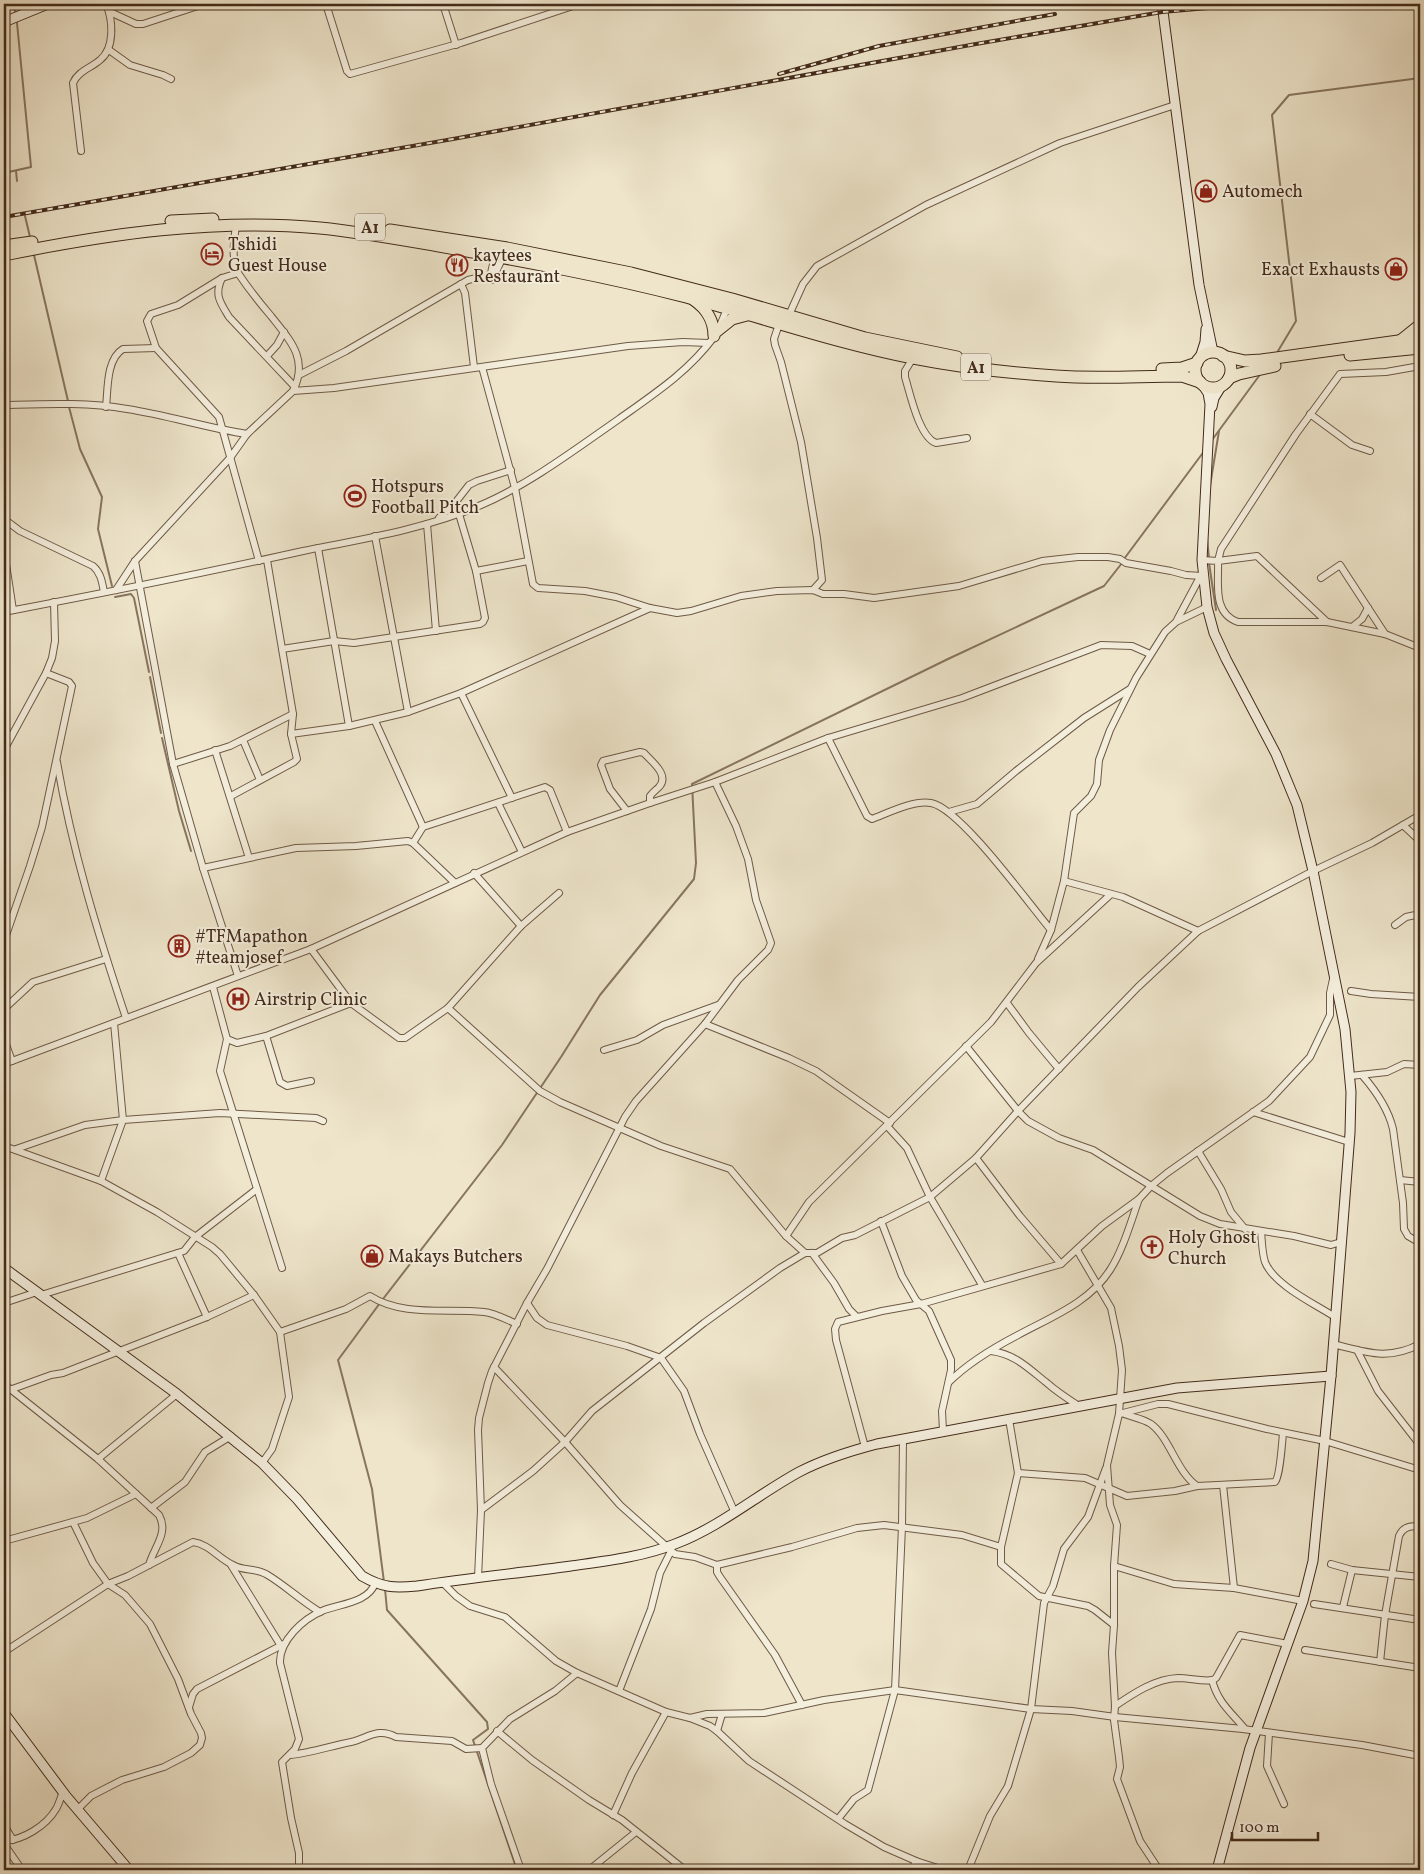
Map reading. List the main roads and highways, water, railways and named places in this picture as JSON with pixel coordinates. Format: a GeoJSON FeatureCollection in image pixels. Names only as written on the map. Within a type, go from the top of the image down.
{"type":"FeatureCollection","features":[{"type":"Feature","properties":{"kind":"highway","name":"A1"},"geometry":{"type":"LineString","coordinates":[[4,246],[157,223],[196,219],[274,218],[352,225],[500,252],[688,298],[730,303],[789,315],[865,338],[950,356],[1057,369],[1140,370],[1182,368],[1206,354],[1218,354]]}},
{"type":"Feature","properties":{"kind":"highway","name":"A1"},"geometry":{"type":"LineString","coordinates":[[4,254],[136,232],[236,225],[318,228],[383,235],[631,273],[730,303],[756,317],[779,324],[913,358],[1058,376],[1182,376],[1212,387],[1262,368],[1420,348]]}},
{"type":"Feature","properties":{"kind":"highway"},"geometry":{"type":"LineString","coordinates":[[688,298],[696,301],[706,311],[713,325],[713,337],[737,317],[748,315],[756,317]]}},
{"type":"Feature","properties":{"kind":"highway"},"geometry":{"type":"LineString","coordinates":[[1400,341],[1420,324]]}},
{"type":"Feature","properties":{"kind":"highway"},"geometry":{"type":"LineString","coordinates":[[1218,354],[1245,361],[1261,360],[1420,338]]}},
{"type":"Feature","properties":{"kind":"highway"},"geometry":{"type":"LineString","coordinates":[[1218,354],[1230,366],[1226,381]]}},
{"type":"Feature","properties":{"kind":"highway"},"geometry":{"type":"LineString","coordinates":[[1198,360],[1196,373],[1201,383]]}},
{"type":"Feature","properties":{"kind":"waterway"},"geometry":{"type":"LineString","coordinates":[[14,4],[15,11]]}},
{"type":"Feature","properties":{"kind":"waterway"},"geometry":{"type":"LineString","coordinates":[[4,173],[31,167],[17,23]]}},
{"type":"Feature","properties":{"kind":"waterway"},"geometry":{"type":"LineString","coordinates":[[1278,351],[1296,321],[1272,115],[1289,95],[1420,78]]}},
{"type":"Feature","properties":{"kind":"waterway"},"geometry":{"type":"LineString","coordinates":[[16,171],[17,181]]}},
{"type":"Feature","properties":{"kind":"waterway"},"geometry":{"type":"LineString","coordinates":[[25,216],[30,237]]}},
{"type":"Feature","properties":{"kind":"waterway"},"geometry":{"type":"LineString","coordinates":[[34,255],[68,401]]}},
{"type":"Feature","properties":{"kind":"waterway"},"geometry":{"type":"LineString","coordinates":[[1212,440],[1259,376]]}},
{"type":"Feature","properties":{"kind":"waterway"},"geometry":{"type":"LineString","coordinates":[[69,407],[80,449],[102,497],[98,529],[112,586]]}},
{"type":"Feature","properties":{"kind":"waterway"},"geometry":{"type":"LineString","coordinates":[[1210,486],[1219,431]]}},
{"type":"Feature","properties":{"kind":"waterway"},"geometry":{"type":"LineString","coordinates":[[1124,559],[1205,450]]}},
{"type":"Feature","properties":{"kind":"waterway"},"geometry":{"type":"LineString","coordinates":[[1207,538],[1209,558]]}},
{"type":"Feature","properties":{"kind":"waterway"},"geometry":{"type":"LineString","coordinates":[[383,1299],[502,1145],[600,995],[694,879],[696,863],[692,784],[948,659],[1104,586],[1122,563]]}},
{"type":"Feature","properties":{"kind":"waterway"},"geometry":{"type":"LineString","coordinates":[[1209,563],[1216,610]]}},
{"type":"Feature","properties":{"kind":"waterway"},"geometry":{"type":"LineString","coordinates":[[115,597],[131,594],[134,598],[149,672]]}},
{"type":"Feature","properties":{"kind":"waterway"},"geometry":{"type":"LineString","coordinates":[[150,677],[161,733]]}},
{"type":"Feature","properties":{"kind":"waterway"},"geometry":{"type":"LineString","coordinates":[[162,738],[179,811],[191,851]]}},
{"type":"Feature","properties":{"kind":"waterway"},"geometry":{"type":"LineString","coordinates":[[380,1303],[338,1360],[372,1489],[384,1582]]}},
{"type":"Feature","properties":{"kind":"waterway"},"geometry":{"type":"LineString","coordinates":[[385,1589],[387,1610],[487,1722],[488,1729],[473,1740],[517,1870]]}},
{"type":"Feature","properties":{"kind":"railway"},"geometry":{"type":"LineString","coordinates":[[4,217],[1162,12],[1254,4]]}},
{"type":"Feature","properties":{"kind":"railway"},"geometry":{"type":"LineString","coordinates":[[779,74],[879,46],[1055,14]]}},
{"type":"Feature","properties":{"kind":"place","name":"Automech"},"geometry":{"type":"Point","coordinates":[1206,191]}},
{"type":"Feature","properties":{"kind":"place","name":"Tshidi Guest House"},"geometry":{"type":"Point","coordinates":[212,254]}},
{"type":"Feature","properties":{"kind":"place","name":"kaytees Restaurant"},"geometry":{"type":"Point","coordinates":[457,265]}},
{"type":"Feature","properties":{"kind":"place","name":"Exact Exhausts"},"geometry":{"type":"Point","coordinates":[1396,269]}},
{"type":"Feature","properties":{"kind":"place","name":"Hotspurs Football Pitch"},"geometry":{"type":"Point","coordinates":[355,496]}},
{"type":"Feature","properties":{"kind":"place","name":"#TFMapathon #teamjosef"},"geometry":{"type":"Point","coordinates":[179,946]}},
{"type":"Feature","properties":{"kind":"place","name":"Airstrip Clinic"},"geometry":{"type":"Point","coordinates":[238,999]}},
{"type":"Feature","properties":{"kind":"place","name":"Holy Ghost Church"},"geometry":{"type":"Point","coordinates":[1152,1247]}},
{"type":"Feature","properties":{"kind":"place","name":"Makays Butchers"},"geometry":{"type":"Point","coordinates":[372,1256]}}]}
